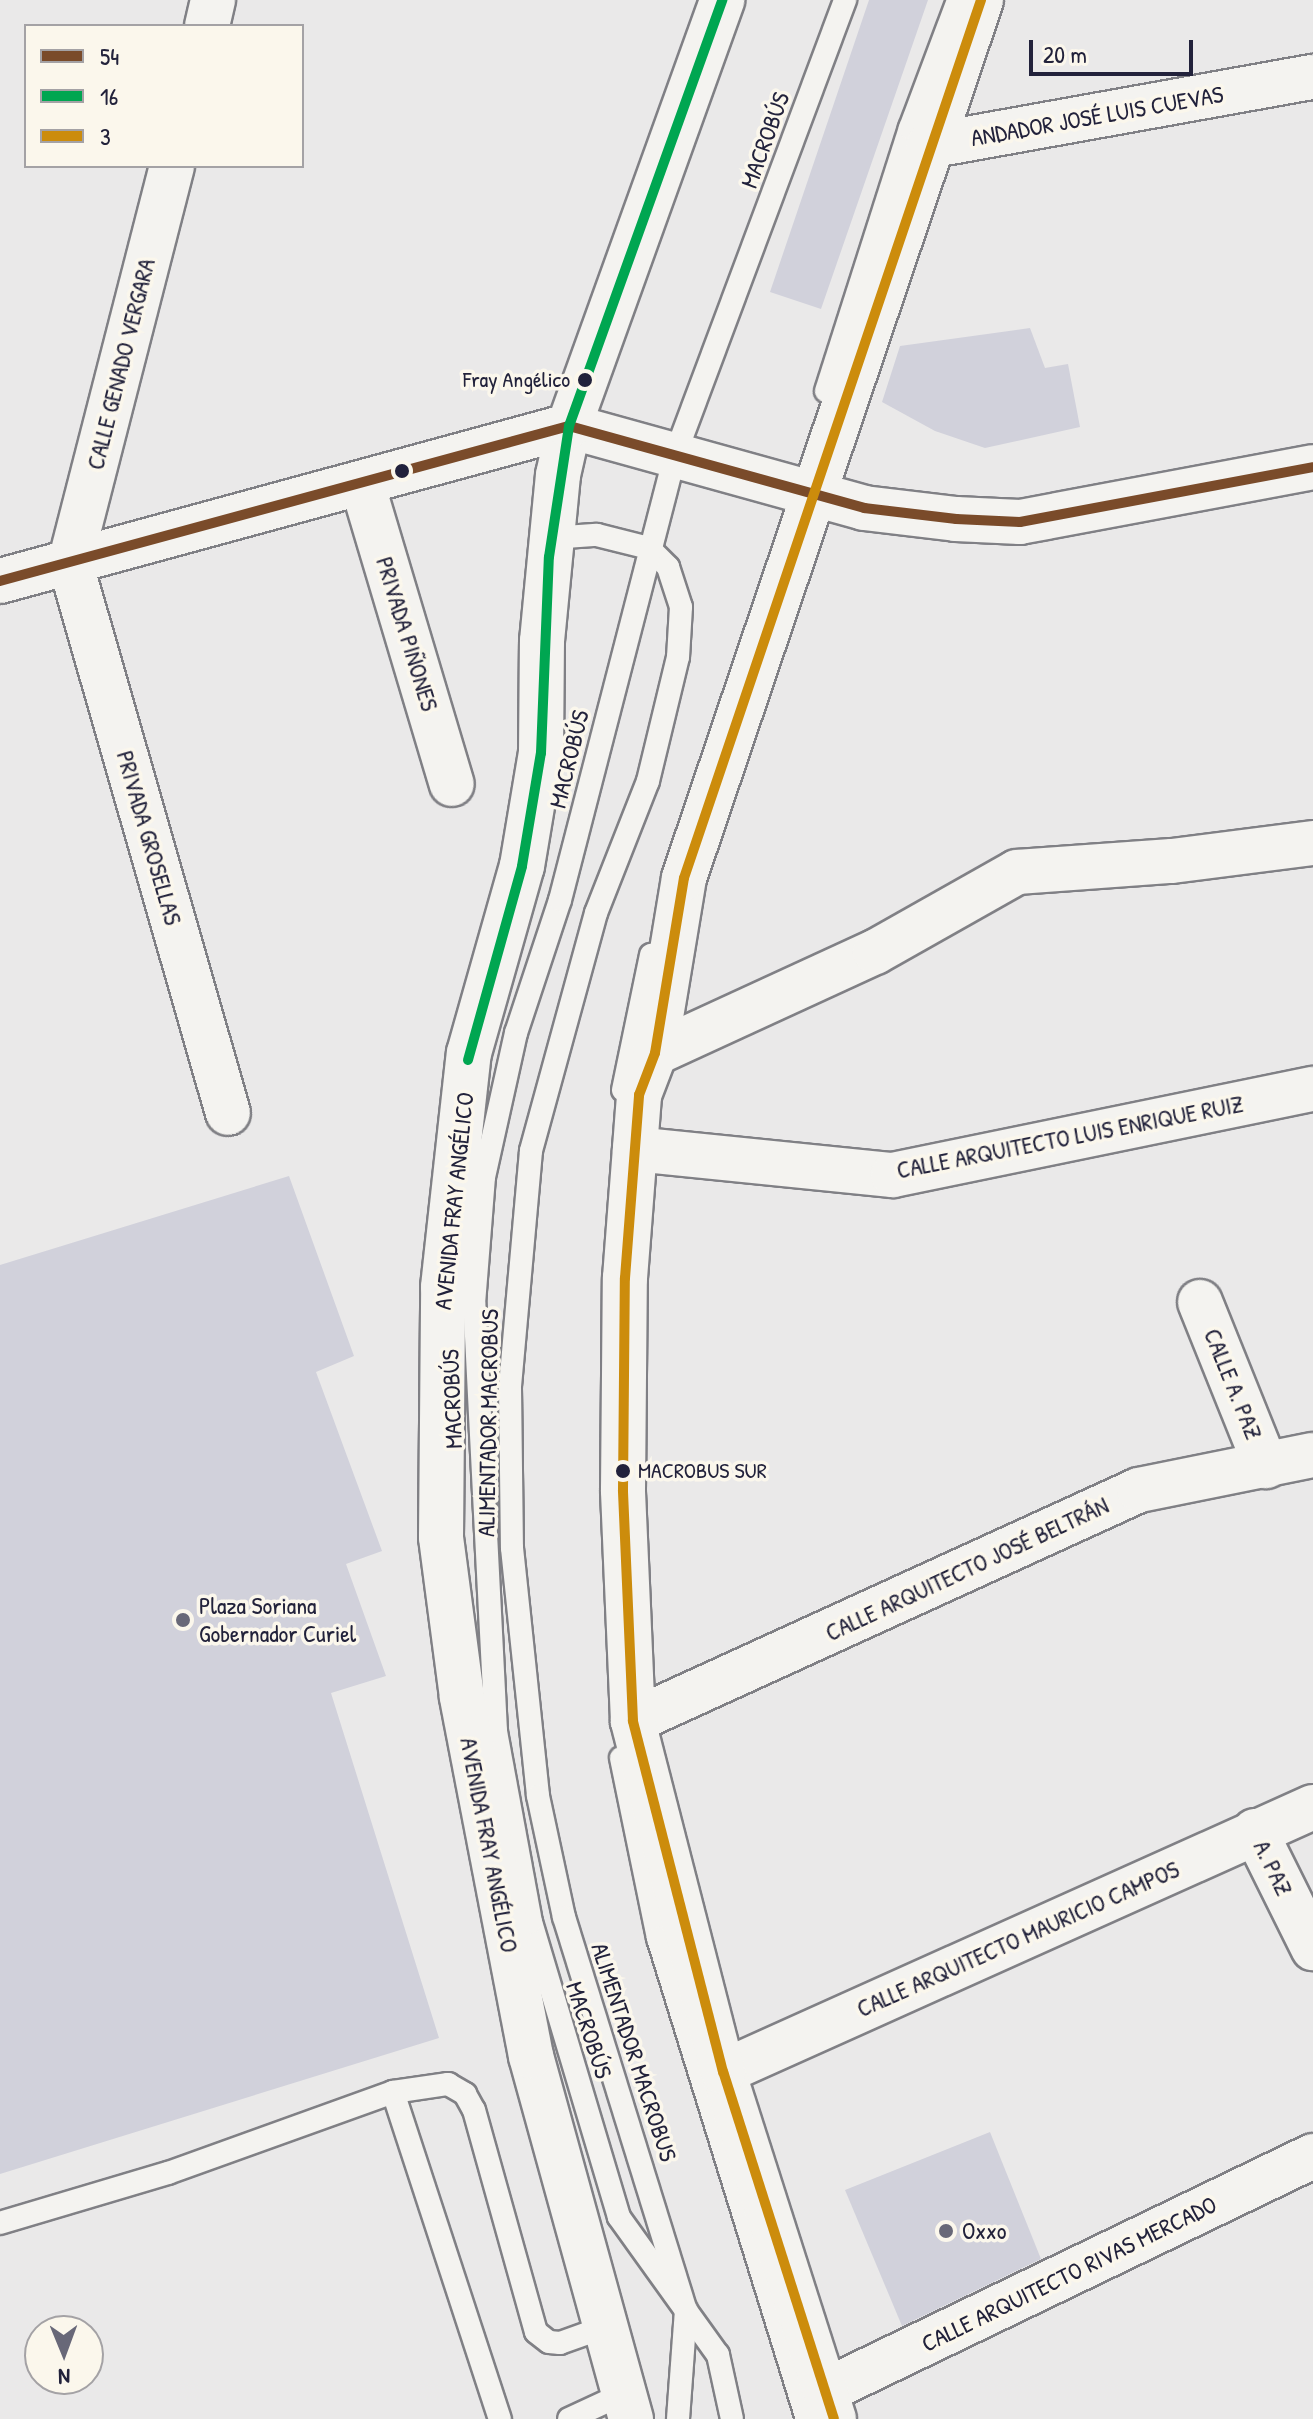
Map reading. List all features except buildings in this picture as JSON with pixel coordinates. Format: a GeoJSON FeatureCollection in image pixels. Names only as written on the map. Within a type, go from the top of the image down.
{"type":"FeatureCollection","features":[{"type":"Feature","properties":{"kind":"street"},"geometry":{"type":"LineString","coordinates":[[207,24],[213,0]]}},
{"type":"Feature","properties":{"kind":"street","name":"AVENIDA FRAY ANGÉLICO"},"geometry":{"type":"LineString","coordinates":[[627,2406],[531,2056],[462,1697],[441,1537],[443,1287],[469,1053],[522,866],[541,753],[549,557],[569,426],[722,0]]}},
{"type":"Feature","properties":{"kind":"street"},"geometry":{"type":"LineString","coordinates":[[822,2410],[723,2072],[633,1721],[623,1490],[625,1278],[639,1095],[655,1053],[684,878],[805,493],[981,0]]}},
{"type":"Feature","properties":{"kind":"street","name":"ANDADOR JOSÉ LUIS CUEVAS"},"geometry":{"type":"LineString","coordinates":[[928,146],[1313,77]]}},
{"type":"Feature","properties":{"kind":"street","name":"CALLE GENADO VERGARA"},"geometry":{"type":"LineString","coordinates":[[70,562],[171,168]]}},
{"type":"Feature","properties":{"kind":"street"},"geometry":{"type":"LineString","coordinates":[[0,581],[569,426],[805,493],[901,514],[1020,522],[1313,467]]}},
{"type":"Feature","properties":{"kind":"street","name":"PRIVADA PIÑONES"},"geometry":{"type":"LineString","coordinates":[[362,483],[452,784]]}},
{"type":"Feature","properties":{"kind":"street","name":"PRIVADA GROSELLAS"},"geometry":{"type":"LineString","coordinates":[[70,562],[228,1113]]}},
{"type":"Feature","properties":{"kind":"street"},"geometry":{"type":"LineString","coordinates":[[655,1053],[875,952],[1017,872],[1172,861],[1313,843]]}},
{"type":"Feature","properties":{"kind":"street","name":"CALLE ARQUITECTO LUIS ENRIQUE RUIZ"},"geometry":{"type":"LineString","coordinates":[[635,1149],[893,1175],[1313,1089]]}},
{"type":"Feature","properties":{"kind":"street","name":"CALLE A. PAZ"},"geometry":{"type":"LineString","coordinates":[[1200,1302],[1266,1466]]}},
{"type":"Feature","properties":{"kind":"street","name":"CALLE ARQUITECTO JOSÉ BELTRÁN"},"geometry":{"type":"LineString","coordinates":[[633,1721],[1139,1490],[1313,1455]]}},
{"type":"Feature","properties":{"kind":"street","name":"CALLE ARQUITECTO MAURICIO CAMPOS"},"geometry":{"type":"LineString","coordinates":[[723,2072],[1313,1807]]}},
{"type":"Feature","properties":{"kind":"street","name":"A. PAZ"},"geometry":{"type":"LineString","coordinates":[[1255,1831],[1313,1948]]}},
{"type":"Feature","properties":{"kind":"street","name":"CALLE ARQUITECTO RIVAS MERCADO"},"geometry":{"type":"LineString","coordinates":[[822,2410],[1313,2156]]}},
{"type":"Feature","properties":{"kind":"lane","name":"MACROBÚS"},"geometry":{"type":"LineString","coordinates":[[732,2419],[718,2355],[619,2217],[531,1922],[496,1731],[474,1304],[484,1177],[516,1033],[560,900],[675,455],[845,0]]}},
{"type":"Feature","properties":{"kind":"lane"},"geometry":{"type":"LineString","coordinates":[[822,2410],[658,1938],[621,1756],[605,1502],[615,1127],[678,844],[805,493],[910,128],[958,0]]}},
{"type":"Feature","properties":{"kind":"lane"},"geometry":{"type":"LineString","coordinates":[[549,557],[565,537],[597,535],[649,548]]}},
{"type":"Feature","properties":{"kind":"lane","name":"ALIMENTADOR MACROBUS"},"geometry":{"type":"LineString","coordinates":[[649,548],[668,567],[681,607],[678,657],[648,781],[596,913],[531,1151],[510,1388],[512,1548],[538,1796],[564,1917],[686,2310],[678,2419]]}},
{"type":"Feature","properties":{"kind":"lane"},"geometry":{"type":"LineString","coordinates":[[0,2223],[182,2169],[393,2092],[448,2084],[465,2094],[474,2110],[536,2332],[549,2342],[560,2343],[605,2327]]}},
{"type":"Feature","properties":{"kind":"lane"},"geometry":{"type":"LineString","coordinates":[[393,2092],[497,2418]]}},
{"type":"Feature","properties":{"kind":"lane"},"geometry":{"type":"LineString","coordinates":[[569,2419],[627,2406]]}},
{"type":"Feature","properties":{"kind":"transit line","name":"16"},"geometry":{"type":"LineString","coordinates":[[468,1060],[522,866],[541,753],[549,557],[569,426],[722,0]]}},
{"type":"Feature","properties":{"kind":"transit line","name":"3"},"geometry":{"type":"LineString","coordinates":[[834,2419],[723,2072],[633,1721],[623,1490],[625,1278],[639,1095],[655,1053],[684,878],[981,0]]}},
{"type":"Feature","properties":{"kind":"transit line","name":"54"},"geometry":{"type":"LineString","coordinates":[[0,581],[569,426],[864,508],[956,519],[1020,522],[1313,467]]}},
{"type":"Feature","properties":{"kind":"place","name":"Fray Angélico"},"geometry":{"type":"Point","coordinates":[585,380]}},
{"type":"Feature","properties":{"kind":"place","name":"MACROBUS SUR"},"geometry":{"type":"Point","coordinates":[623,1471]}},
{"type":"Feature","properties":{"kind":"place","name":"Plaza Soriana Gobernador Curiel"},"geometry":{"type":"Point","coordinates":[183,1620]}},
{"type":"Feature","properties":{"kind":"place","name":"Oxxo"},"geometry":{"type":"Point","coordinates":[946,2231]}}]}
